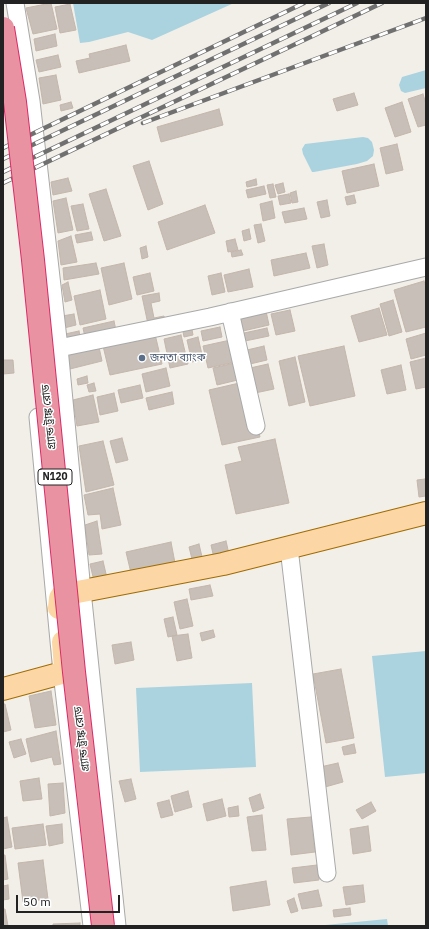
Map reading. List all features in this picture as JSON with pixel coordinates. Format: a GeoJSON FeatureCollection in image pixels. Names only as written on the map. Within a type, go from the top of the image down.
{"type":"FeatureCollection","features":[{"type":"Feature","properties":{"kind":"highway","name":"গ্র্যান্ড ট্রাঙ্ক রোড"},"geometry":{"type":"LineString","coordinates":[[3,28],[15,102],[30,236],[74,672],[103,926]]}},
{"type":"Feature","properties":{"kind":"main road"},"geometry":{"type":"LineString","coordinates":[[3,689],[62,673],[65,668],[59,603],[62,595],[223,564],[426,513]]}},
{"type":"Feature","properties":{"kind":"street"},"geometry":{"type":"LineString","coordinates":[[15,3],[31,101],[59,348],[82,591],[118,926]]}},
{"type":"Feature","properties":{"kind":"street"},"geometry":{"type":"LineString","coordinates":[[3,90],[21,218],[62,673],[92,926]]}},
{"type":"Feature","properties":{"kind":"street"},"geometry":{"type":"LineString","coordinates":[[59,348],[230,312],[426,266]]}},
{"type":"Feature","properties":{"kind":"street"},"geometry":{"type":"LineString","coordinates":[[230,312],[256,426]]}},
{"type":"Feature","properties":{"kind":"street"},"geometry":{"type":"LineString","coordinates":[[289,548],[327,873]]}},
{"type":"Feature","properties":{"kind":"water"},"geometry":{"type":"Polygon","coordinates":[[[73,3],[234,3],[152,40],[128,32],[80,43],[73,3]]]}},
{"type":"Feature","properties":{"kind":"water"},"geometry":{"type":"Polygon","coordinates":[[[426,70],[426,88],[405,93],[401,91],[399,85],[402,77],[426,70]]]}},
{"type":"Feature","properties":{"kind":"water"},"geometry":{"type":"Polygon","coordinates":[[[363,137],[368,138],[372,142],[374,150],[373,156],[367,161],[357,164],[312,172],[303,154],[302,149],[305,144],[363,137]]]}},
{"type":"Feature","properties":{"kind":"water"},"geometry":{"type":"Polygon","coordinates":[[[426,651],[426,773],[385,777],[372,656],[426,651]]]}},
{"type":"Feature","properties":{"kind":"water"},"geometry":{"type":"Polygon","coordinates":[[[252,683],[256,767],[140,772],[136,688],[252,683]]]}},
{"type":"Feature","properties":{"kind":"water"},"geometry":{"type":"Polygon","coordinates":[[[387,919],[388,926],[315,926],[387,919]]]}},
{"type":"Feature","properties":{"kind":"building"},"geometry":{"type":"Polygon","coordinates":[[[51,3],[57,29],[33,34],[26,8],[51,3]]]}},
{"type":"Feature","properties":{"kind":"building"},"geometry":{"type":"Polygon","coordinates":[[[70,4],[76,30],[60,33],[55,7],[70,4]]]}},
{"type":"Feature","properties":{"kind":"building"},"geometry":{"type":"Polygon","coordinates":[[[55,34],[57,46],[36,51],[34,39],[55,34]]]}},
{"type":"Feature","properties":{"kind":"building"},"geometry":{"type":"Polygon","coordinates":[[[126,45],[130,61],[79,73],[76,61],[90,58],[89,54],[126,45]]]}},
{"type":"Feature","properties":{"kind":"building"},"geometry":{"type":"Polygon","coordinates":[[[58,55],[61,67],[39,72],[36,60],[58,55]]]}},
{"type":"Feature","properties":{"kind":"building"},"geometry":{"type":"Polygon","coordinates":[[[56,75],[61,100],[43,104],[39,78],[56,75]]]}},
{"type":"Feature","properties":{"kind":"building"},"geometry":{"type":"Polygon","coordinates":[[[354,93],[358,105],[337,111],[333,99],[354,93]]]}},
{"type":"Feature","properties":{"kind":"building"},"geometry":{"type":"Polygon","coordinates":[[[423,94],[426,104],[426,125],[418,127],[408,99],[423,94]]]}},
{"type":"Feature","properties":{"kind":"building"},"geometry":{"type":"Polygon","coordinates":[[[71,102],[73,108],[61,111],[60,105],[71,102]]]}},
{"type":"Feature","properties":{"kind":"building"},"geometry":{"type":"Polygon","coordinates":[[[402,102],[411,132],[395,137],[385,108],[402,102]]]}},
{"type":"Feature","properties":{"kind":"building"},"geometry":{"type":"Polygon","coordinates":[[[219,109],[223,125],[161,142],[157,127],[219,109]]]}},
{"type":"Feature","properties":{"kind":"building"},"geometry":{"type":"Polygon","coordinates":[[[397,144],[403,170],[386,174],[380,148],[397,144]]]}},
{"type":"Feature","properties":{"kind":"building"},"geometry":{"type":"Polygon","coordinates":[[[149,161],[163,204],[148,210],[133,166],[149,161]]]}},
{"type":"Feature","properties":{"kind":"building"},"geometry":{"type":"Polygon","coordinates":[[[374,164],[379,186],[347,193],[342,171],[374,164]]]}},
{"type":"Feature","properties":{"kind":"building"},"geometry":{"type":"Polygon","coordinates":[[[68,178],[72,191],[53,195],[51,182],[68,178]]]}},
{"type":"Feature","properties":{"kind":"building"},"geometry":{"type":"Polygon","coordinates":[[[256,179],[257,185],[247,187],[246,182],[256,179]]]}},
{"type":"Feature","properties":{"kind":"building"},"geometry":{"type":"Polygon","coordinates":[[[283,183],[285,192],[278,194],[275,185],[283,183]]]}},
{"type":"Feature","properties":{"kind":"building"},"geometry":{"type":"Polygon","coordinates":[[[273,184],[276,197],[270,198],[267,185],[273,184]]]}},
{"type":"Feature","properties":{"kind":"building"},"geometry":{"type":"Polygon","coordinates":[[[264,186],[266,194],[248,198],[246,190],[264,186]]]}},
{"type":"Feature","properties":{"kind":"building"},"geometry":{"type":"Polygon","coordinates":[[[106,189],[121,236],[104,241],[89,194],[106,189]]]}},
{"type":"Feature","properties":{"kind":"building"},"geometry":{"type":"Polygon","coordinates":[[[296,191],[298,202],[292,203],[290,193],[296,191]]]}},
{"type":"Feature","properties":{"kind":"building"},"geometry":{"type":"Polygon","coordinates":[[[289,194],[291,203],[280,205],[278,196],[289,194]]]}},
{"type":"Feature","properties":{"kind":"building"},"geometry":{"type":"Polygon","coordinates":[[[354,195],[356,203],[347,205],[345,197],[354,195]]]}},
{"type":"Feature","properties":{"kind":"building"},"geometry":{"type":"Polygon","coordinates":[[[66,198],[73,230],[58,233],[53,201],[66,198]]]}},
{"type":"Feature","properties":{"kind":"building"},"geometry":{"type":"Polygon","coordinates":[[[327,200],[330,216],[321,218],[317,202],[327,200]]]}},
{"type":"Feature","properties":{"kind":"building"},"geometry":{"type":"Polygon","coordinates":[[[272,201],[275,218],[263,221],[260,204],[272,201]]]}},
{"type":"Feature","properties":{"kind":"building"},"geometry":{"type":"Polygon","coordinates":[[[83,204],[89,229],[77,231],[71,206],[83,204]]]}},
{"type":"Feature","properties":{"kind":"building"},"geometry":{"type":"Polygon","coordinates":[[[205,205],[215,233],[167,250],[158,222],[205,205]]]}},
{"type":"Feature","properties":{"kind":"building"},"geometry":{"type":"Polygon","coordinates":[[[304,208],[307,219],[285,223],[282,212],[304,208]]]}},
{"type":"Feature","properties":{"kind":"building"},"geometry":{"type":"Polygon","coordinates":[[[261,224],[265,241],[258,243],[254,225],[261,224]]]}},
{"type":"Feature","properties":{"kind":"building"},"geometry":{"type":"Polygon","coordinates":[[[249,229],[251,239],[244,241],[242,231],[249,229]]]}},
{"type":"Feature","properties":{"kind":"building"},"geometry":{"type":"Polygon","coordinates":[[[91,232],[93,240],[77,243],[75,235],[91,232]]]}},
{"type":"Feature","properties":{"kind":"building"},"geometry":{"type":"Polygon","coordinates":[[[71,236],[77,262],[61,265],[58,241],[71,236]]]}},
{"type":"Feature","properties":{"kind":"building"},"geometry":{"type":"Polygon","coordinates":[[[235,239],[238,250],[228,252],[226,241],[235,239]]]}},
{"type":"Feature","properties":{"kind":"building"},"geometry":{"type":"Polygon","coordinates":[[[324,244],[328,265],[317,268],[312,246],[324,244]]]}},
{"type":"Feature","properties":{"kind":"building"},"geometry":{"type":"Polygon","coordinates":[[[146,246],[148,257],[142,259],[140,248],[146,246]]]}},
{"type":"Feature","properties":{"kind":"building"},"geometry":{"type":"Polygon","coordinates":[[[241,250],[243,255],[232,257],[231,252],[241,250]]]}},
{"type":"Feature","properties":{"kind":"building"},"geometry":{"type":"Polygon","coordinates":[[[306,253],[310,268],[274,276],[271,260],[306,253]]]}},
{"type":"Feature","properties":{"kind":"building"},"geometry":{"type":"Polygon","coordinates":[[[96,263],[99,274],[64,280],[63,268],[96,263]]]}},
{"type":"Feature","properties":{"kind":"building"},"geometry":{"type":"Polygon","coordinates":[[[124,263],[132,299],[109,305],[101,268],[124,263]]]}},
{"type":"Feature","properties":{"kind":"building"},"geometry":{"type":"Polygon","coordinates":[[[249,269],[253,287],[228,292],[224,275],[249,269]]]}},
{"type":"Feature","properties":{"kind":"building"},"geometry":{"type":"Polygon","coordinates":[[[150,273],[154,291],[137,295],[133,277],[150,273]]]}},
{"type":"Feature","properties":{"kind":"building"},"geometry":{"type":"Polygon","coordinates":[[[221,273],[225,292],[212,295],[208,276],[221,273]]]}},
{"type":"Feature","properties":{"kind":"building"},"geometry":{"type":"Polygon","coordinates":[[[424,281],[426,287],[426,327],[406,332],[394,290],[424,281]]]}},
{"type":"Feature","properties":{"kind":"building"},"geometry":{"type":"Polygon","coordinates":[[[68,282],[72,300],[65,302],[62,285],[68,282]]]}},
{"type":"Feature","properties":{"kind":"building"},"geometry":{"type":"Polygon","coordinates":[[[100,290],[106,319],[80,325],[74,296],[100,290]]]}},
{"type":"Feature","properties":{"kind":"building"},"geometry":{"type":"Polygon","coordinates":[[[159,293],[160,301],[151,303],[154,318],[164,316],[166,325],[149,329],[142,296],[159,293]]]}},
{"type":"Feature","properties":{"kind":"building"},"geometry":{"type":"Polygon","coordinates":[[[393,300],[402,332],[389,336],[380,304],[393,300]]]}},
{"type":"Feature","properties":{"kind":"building"},"geometry":{"type":"Polygon","coordinates":[[[379,308],[387,335],[359,342],[351,316],[379,308]]]}},
{"type":"Feature","properties":{"kind":"building"},"geometry":{"type":"Polygon","coordinates":[[[290,310],[295,331],[276,335],[271,314],[290,310]]]}},
{"type":"Feature","properties":{"kind":"building"},"geometry":{"type":"Polygon","coordinates":[[[266,311],[269,325],[243,331],[240,317],[266,311]]]}},
{"type":"Feature","properties":{"kind":"building"},"geometry":{"type":"Polygon","coordinates":[[[74,314],[76,325],[64,328],[62,316],[74,314]]]}},
{"type":"Feature","properties":{"kind":"building"},"geometry":{"type":"Polygon","coordinates":[[[114,321],[117,335],[86,342],[83,328],[114,321]]]}},
{"type":"Feature","properties":{"kind":"building"},"geometry":{"type":"Polygon","coordinates":[[[191,324],[193,335],[184,337],[182,326],[191,324]]]}},
{"type":"Feature","properties":{"kind":"building"},"geometry":{"type":"Polygon","coordinates":[[[220,327],[222,337],[203,341],[201,331],[220,327]]]}},
{"type":"Feature","properties":{"kind":"building"},"geometry":{"type":"Polygon","coordinates":[[[267,328],[269,336],[245,341],[244,333],[267,328]]]}},
{"type":"Feature","properties":{"kind":"building"},"geometry":{"type":"Polygon","coordinates":[[[79,331],[82,345],[67,347],[65,334],[79,331]]]}},
{"type":"Feature","properties":{"kind":"building"},"geometry":{"type":"Polygon","coordinates":[[[426,333],[426,355],[411,359],[406,339],[426,333]]]}},
{"type":"Feature","properties":{"kind":"building"},"geometry":{"type":"Polygon","coordinates":[[[155,334],[162,364],[110,375],[103,346],[155,334]]]}},
{"type":"Feature","properties":{"kind":"building"},"geometry":{"type":"Polygon","coordinates":[[[181,335],[188,364],[170,368],[164,339],[181,335]]]}},
{"type":"Feature","properties":{"kind":"building"},"geometry":{"type":"Polygon","coordinates":[[[198,337],[203,359],[192,362],[187,340],[198,337]]]}},
{"type":"Feature","properties":{"kind":"building"},"geometry":{"type":"Polygon","coordinates":[[[235,339],[240,361],[208,368],[203,346],[235,339]]]}},
{"type":"Feature","properties":{"kind":"building"},"geometry":{"type":"Polygon","coordinates":[[[264,346],[267,360],[250,364],[247,350],[264,346]]]}},
{"type":"Feature","properties":{"kind":"building"},"geometry":{"type":"Polygon","coordinates":[[[344,346],[355,396],[310,406],[298,356],[344,346]]]}},
{"type":"Feature","properties":{"kind":"building"},"geometry":{"type":"Polygon","coordinates":[[[99,347],[102,361],[70,369],[68,354],[99,347]]]}},
{"type":"Feature","properties":{"kind":"building"},"geometry":{"type":"Polygon","coordinates":[[[295,357],[305,402],[289,406],[279,361],[295,357]]]}},
{"type":"Feature","properties":{"kind":"building"},"geometry":{"type":"Polygon","coordinates":[[[426,358],[426,387],[416,389],[410,362],[426,358]]]}},
{"type":"Feature","properties":{"kind":"building"},"geometry":{"type":"Polygon","coordinates":[[[3,360],[13,360],[14,373],[3,374],[3,360]]]}},
{"type":"Feature","properties":{"kind":"building"},"geometry":{"type":"Polygon","coordinates":[[[243,361],[246,378],[217,385],[213,368],[243,361]]]}},
{"type":"Feature","properties":{"kind":"building"},"geometry":{"type":"Polygon","coordinates":[[[268,364],[274,389],[255,393],[250,368],[268,364]]]}},
{"type":"Feature","properties":{"kind":"building"},"geometry":{"type":"Polygon","coordinates":[[[401,365],[406,390],[387,394],[381,370],[401,365]]]}},
{"type":"Feature","properties":{"kind":"building"},"geometry":{"type":"Polygon","coordinates":[[[166,368],[170,386],[146,392],[142,374],[166,368]]]}},
{"type":"Feature","properties":{"kind":"building"},"geometry":{"type":"Polygon","coordinates":[[[87,376],[88,383],[78,385],[77,379],[87,376]]]}},
{"type":"Feature","properties":{"kind":"building"},"geometry":{"type":"Polygon","coordinates":[[[248,381],[260,437],[222,445],[209,390],[248,381]]]}},
{"type":"Feature","properties":{"kind":"building"},"geometry":{"type":"Polygon","coordinates":[[[94,383],[96,391],[89,392],[87,385],[94,383]]]}},
{"type":"Feature","properties":{"kind":"building"},"geometry":{"type":"Polygon","coordinates":[[[140,385],[143,398],[121,403],[118,390],[140,385]]]}},
{"type":"Feature","properties":{"kind":"building"},"geometry":{"type":"Polygon","coordinates":[[[172,392],[174,404],[149,410],[146,398],[172,392]]]}},
{"type":"Feature","properties":{"kind":"building"},"geometry":{"type":"Polygon","coordinates":[[[114,393],[118,411],[100,415],[97,397],[114,393]]]}},
{"type":"Feature","properties":{"kind":"building"},"geometry":{"type":"Polygon","coordinates":[[[93,395],[99,422],[77,426],[73,400],[93,395]]]}},
{"type":"Feature","properties":{"kind":"building"},"geometry":{"type":"Polygon","coordinates":[[[122,438],[128,460],[116,463],[110,441],[122,438]]]}},
{"type":"Feature","properties":{"kind":"building"},"geometry":{"type":"Polygon","coordinates":[[[275,439],[289,503],[236,514],[225,465],[242,461],[238,447],[275,439]]]}},
{"type":"Feature","properties":{"kind":"building"},"geometry":{"type":"Polygon","coordinates":[[[103,441],[114,485],[86,492],[79,446],[103,441]]]}},
{"type":"Feature","properties":{"kind":"building"},"geometry":{"type":"Polygon","coordinates":[[[425,479],[426,496],[419,497],[417,480],[425,479]]]}},
{"type":"Feature","properties":{"kind":"building"},"geometry":{"type":"Polygon","coordinates":[[[113,488],[121,525],[102,529],[100,514],[88,515],[84,495],[113,488]]]}},
{"type":"Feature","properties":{"kind":"building"},"geometry":{"type":"Polygon","coordinates":[[[97,521],[102,554],[89,555],[85,525],[97,521]]]}},
{"type":"Feature","properties":{"kind":"building"},"geometry":{"type":"Polygon","coordinates":[[[226,541],[229,554],[214,558],[211,545],[226,541]]]}},
{"type":"Feature","properties":{"kind":"building"},"geometry":{"type":"Polygon","coordinates":[[[171,542],[175,563],[131,573],[126,552],[171,542]]]}},
{"type":"Feature","properties":{"kind":"building"},"geometry":{"type":"Polygon","coordinates":[[[199,544],[203,561],[193,563],[189,547],[199,544]]]}},
{"type":"Feature","properties":{"kind":"building"},"geometry":{"type":"Polygon","coordinates":[[[103,561],[107,578],[94,581],[90,564],[103,561]]]}},
{"type":"Feature","properties":{"kind":"building"},"geometry":{"type":"Polygon","coordinates":[[[210,585],[213,596],[191,600],[189,589],[210,585]]]}},
{"type":"Feature","properties":{"kind":"building"},"geometry":{"type":"Polygon","coordinates":[[[187,599],[193,626],[180,629],[174,602],[187,599]]]}},
{"type":"Feature","properties":{"kind":"building"},"geometry":{"type":"Polygon","coordinates":[[[173,617],[177,635],[168,637],[164,619],[173,617]]]}},
{"type":"Feature","properties":{"kind":"building"},"geometry":{"type":"Polygon","coordinates":[[[213,630],[215,637],[202,641],[200,633],[213,630]]]}},
{"type":"Feature","properties":{"kind":"building"},"geometry":{"type":"Polygon","coordinates":[[[188,634],[192,658],[177,661],[172,636],[188,634]]]}},
{"type":"Feature","properties":{"kind":"building"},"geometry":{"type":"Polygon","coordinates":[[[131,642],[134,660],[115,664],[112,645],[131,642]]]}},
{"type":"Feature","properties":{"kind":"building"},"geometry":{"type":"Polygon","coordinates":[[[341,669],[354,738],[326,743],[313,674],[341,669]]]}},
{"type":"Feature","properties":{"kind":"building"},"geometry":{"type":"Polygon","coordinates":[[[51,691],[56,725],[35,728],[29,696],[51,691]]]}},
{"type":"Feature","properties":{"kind":"building"},"geometry":{"type":"Polygon","coordinates":[[[3,704],[5,704],[11,730],[3,732],[3,704]]]}},
{"type":"Feature","properties":{"kind":"building"},"geometry":{"type":"Polygon","coordinates":[[[56,731],[61,764],[54,765],[52,757],[31,762],[26,739],[56,731]]]}},
{"type":"Feature","properties":{"kind":"building"},"geometry":{"type":"Polygon","coordinates":[[[21,739],[26,754],[14,758],[9,742],[21,739]]]}},
{"type":"Feature","properties":{"kind":"building"},"geometry":{"type":"Polygon","coordinates":[[[354,744],[356,753],[344,755],[342,747],[354,744]]]}},
{"type":"Feature","properties":{"kind":"building"},"geometry":{"type":"Polygon","coordinates":[[[338,763],[343,782],[325,787],[320,767],[338,763]]]}},
{"type":"Feature","properties":{"kind":"building"},"geometry":{"type":"Polygon","coordinates":[[[39,778],[42,799],[23,801],[20,781],[39,778]]]}},
{"type":"Feature","properties":{"kind":"building"},"geometry":{"type":"Polygon","coordinates":[[[131,779],[136,799],[125,802],[119,781],[131,779]]]}},
{"type":"Feature","properties":{"kind":"building"},"geometry":{"type":"Polygon","coordinates":[[[63,783],[65,813],[50,816],[48,784],[63,783]]]}},
{"type":"Feature","properties":{"kind":"building"},"geometry":{"type":"Polygon","coordinates":[[[188,791],[192,807],[175,812],[171,796],[188,791]]]}},
{"type":"Feature","properties":{"kind":"building"},"geometry":{"type":"Polygon","coordinates":[[[260,794],[264,808],[253,812],[249,798],[260,794]]]}},
{"type":"Feature","properties":{"kind":"building"},"geometry":{"type":"Polygon","coordinates":[[[222,799],[226,816],[207,821],[203,804],[222,799]]]}},
{"type":"Feature","properties":{"kind":"building"},"geometry":{"type":"Polygon","coordinates":[[[169,800],[173,815],[161,818],[157,803],[169,800]]]}},
{"type":"Feature","properties":{"kind":"building"},"geometry":{"type":"Polygon","coordinates":[[[371,802],[376,811],[362,819],[356,810],[371,802]]]}},
{"type":"Feature","properties":{"kind":"building"},"geometry":{"type":"Polygon","coordinates":[[[238,806],[239,816],[229,817],[228,808],[238,806]]]}},
{"type":"Feature","properties":{"kind":"building"},"geometry":{"type":"Polygon","coordinates":[[[262,815],[266,850],[252,851],[247,817],[262,815]]]}},
{"type":"Feature","properties":{"kind":"building"},"geometry":{"type":"Polygon","coordinates":[[[7,817],[12,847],[3,849],[3,818],[7,817]]]}},
{"type":"Feature","properties":{"kind":"building"},"geometry":{"type":"Polygon","coordinates":[[[311,817],[315,852],[291,855],[287,819],[311,817]]]}},
{"type":"Feature","properties":{"kind":"building"},"geometry":{"type":"Polygon","coordinates":[[[43,824],[46,845],[15,849],[12,828],[43,824]]]}},
{"type":"Feature","properties":{"kind":"building"},"geometry":{"type":"Polygon","coordinates":[[[62,824],[63,843],[49,846],[46,826],[62,824]]]}},
{"type":"Feature","properties":{"kind":"building"},"geometry":{"type":"Polygon","coordinates":[[[368,826],[371,851],[353,854],[350,829],[368,826]]]}},
{"type":"Feature","properties":{"kind":"building"},"geometry":{"type":"Polygon","coordinates":[[[3,855],[5,855],[8,879],[3,880],[3,855]]]}},
{"type":"Feature","properties":{"kind":"building"},"geometry":{"type":"Polygon","coordinates":[[[43,860],[48,899],[23,902],[18,863],[43,860]]]}},
{"type":"Feature","properties":{"kind":"building"},"geometry":{"type":"Polygon","coordinates":[[[317,865],[319,880],[294,883],[292,868],[317,865]]]}},
{"type":"Feature","properties":{"kind":"building"},"geometry":{"type":"Polygon","coordinates":[[[266,881],[270,905],[233,911],[230,887],[266,881]]]}},
{"type":"Feature","properties":{"kind":"building"},"geometry":{"type":"Polygon","coordinates":[[[8,885],[9,899],[3,900],[3,886],[8,885]]]}},
{"type":"Feature","properties":{"kind":"building"},"geometry":{"type":"Polygon","coordinates":[[[363,885],[365,902],[346,905],[343,887],[363,885]]]}},
{"type":"Feature","properties":{"kind":"building"},"geometry":{"type":"Polygon","coordinates":[[[318,890],[322,906],[302,909],[298,894],[318,890]]]}},
{"type":"Feature","properties":{"kind":"building"},"geometry":{"type":"Polygon","coordinates":[[[294,898],[298,911],[291,913],[287,901],[294,898]]]}},
{"type":"Feature","properties":{"kind":"building"},"geometry":{"type":"Polygon","coordinates":[[[350,908],[351,915],[334,917],[333,910],[350,908]]]}},
{"type":"Feature","properties":{"kind":"building"},"geometry":{"type":"Polygon","coordinates":[[[3,909],[5,909],[8,926],[3,926],[3,909]]]}},
{"type":"Feature","properties":{"kind":"building"},"geometry":{"type":"Polygon","coordinates":[[[80,923],[80,926],[53,926],[53,924],[80,923]]]}},
{"type":"Feature","properties":{"kind":"railway"},"geometry":{"type":"LineString","coordinates":[[3,148],[304,3]]}},
{"type":"Feature","properties":{"kind":"railway"},"geometry":{"type":"LineString","coordinates":[[3,159],[329,3]]}},
{"type":"Feature","properties":{"kind":"railway"},"geometry":{"type":"LineString","coordinates":[[3,172],[357,3]]}},
{"type":"Feature","properties":{"kind":"railway"},"geometry":{"type":"LineString","coordinates":[[3,183],[382,3]]}},
{"type":"Feature","properties":{"kind":"railway"},"geometry":{"type":"LineString","coordinates":[[143,123],[426,18]]}},
{"type":"Feature","properties":{"kind":"place","name":"জনতা ব্যাংক"},"geometry":{"type":"Point","coordinates":[142,358]}}]}
